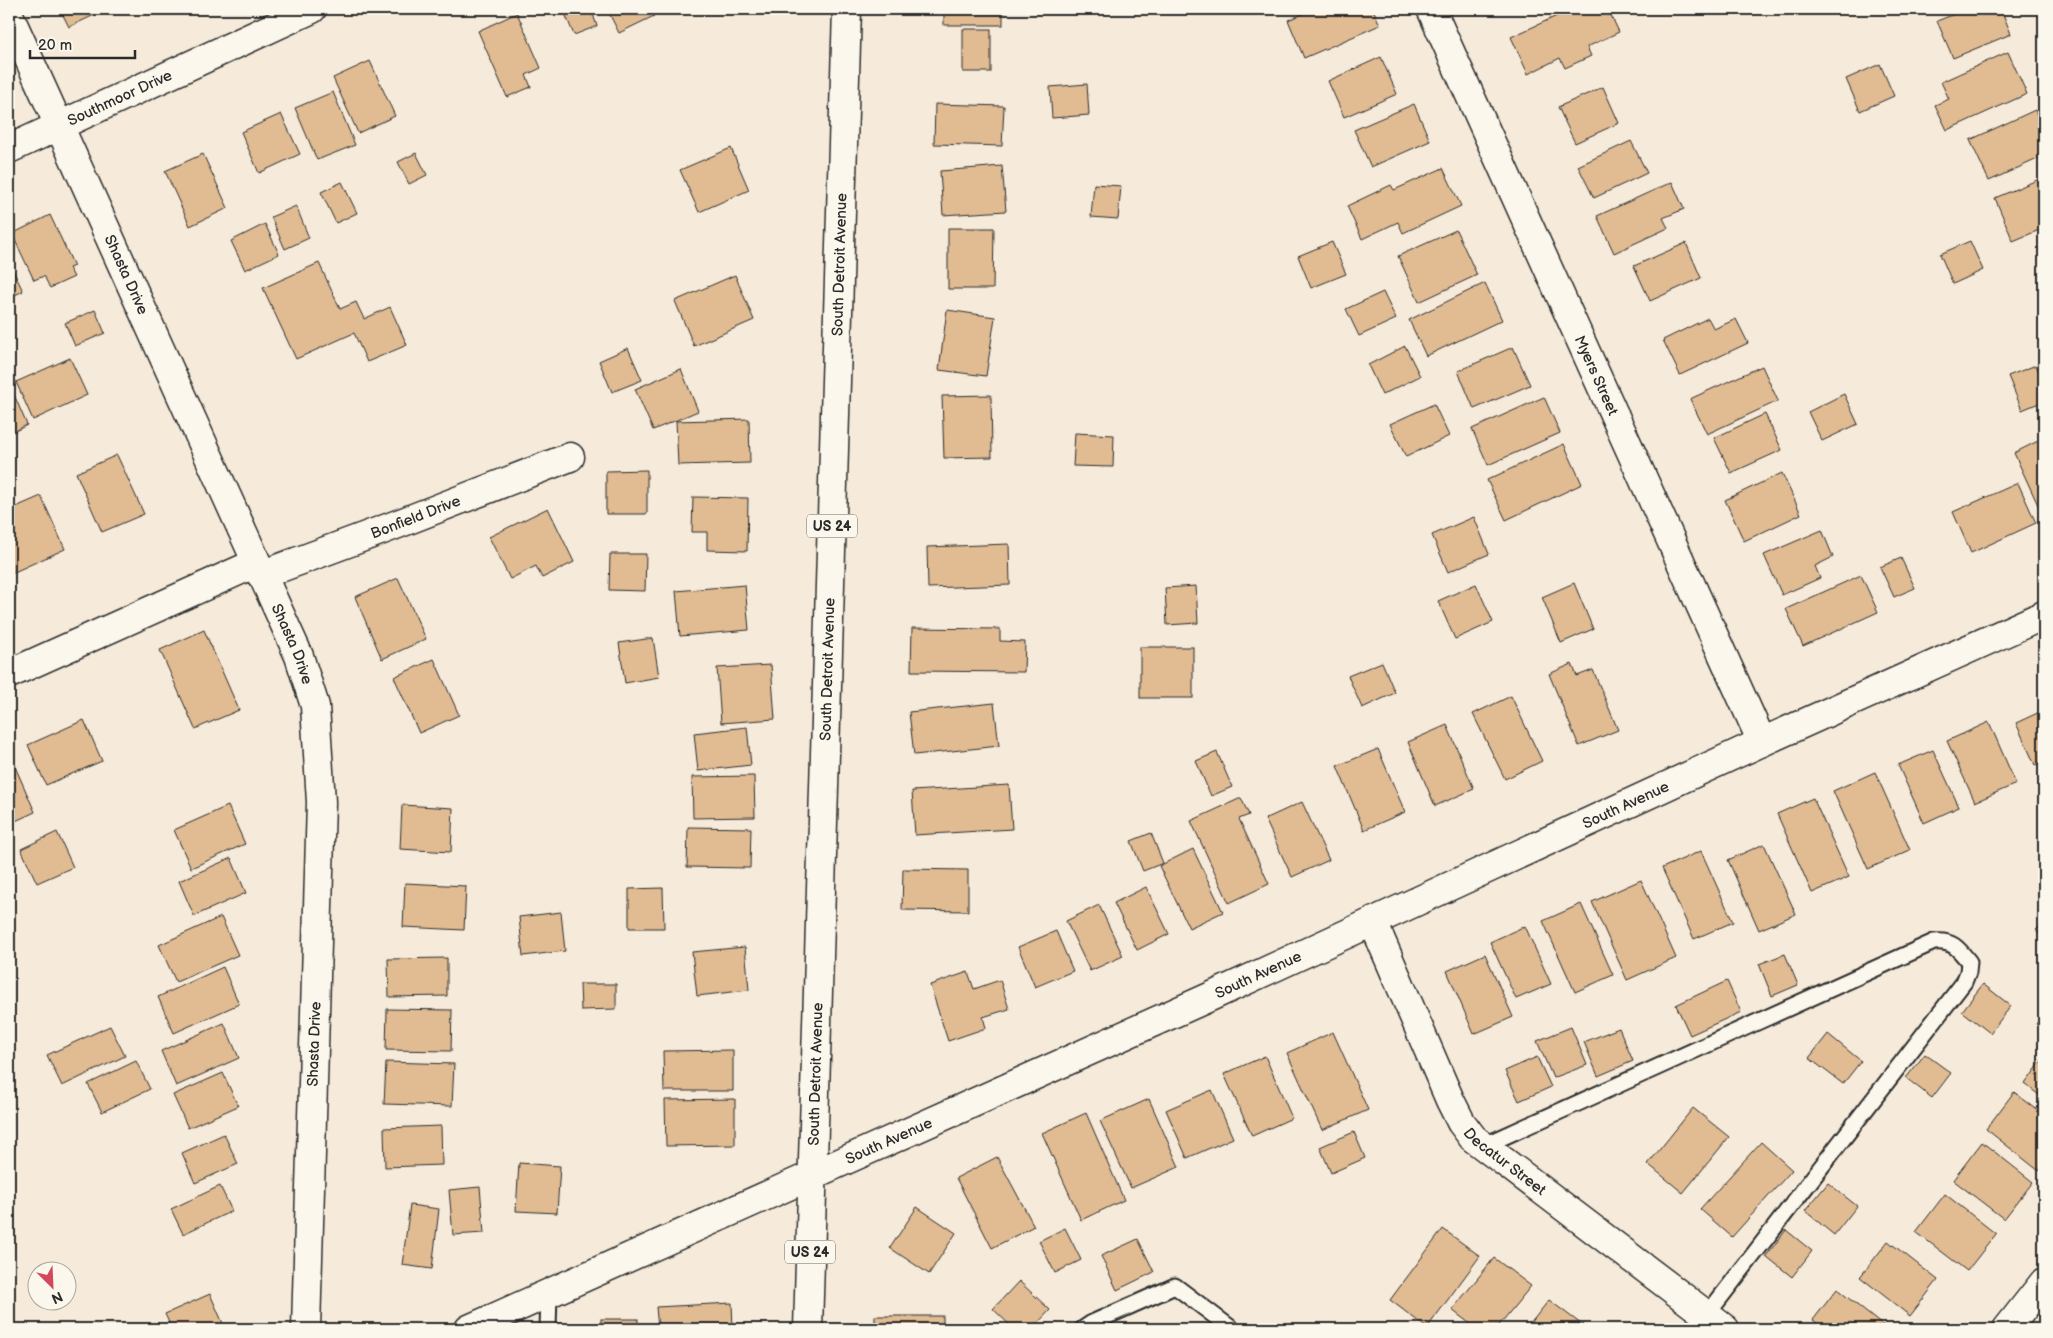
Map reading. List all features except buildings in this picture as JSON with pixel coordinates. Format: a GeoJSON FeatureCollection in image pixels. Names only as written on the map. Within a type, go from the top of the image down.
{"type":"FeatureCollection","features":[{"type":"Feature","properties":{"kind":"street","name":"Southmoor Drive"},"geometry":{"type":"LineString","coordinates":[[9,149],[312,9]]}},
{"type":"Feature","properties":{"kind":"street","name":"South Detroit Avenue"},"geometry":{"type":"LineString","coordinates":[[808,1329],[847,9]]}},
{"type":"Feature","properties":{"kind":"street","name":"Myers Street"},"geometry":{"type":"LineString","coordinates":[[1431,9],[1762,742]]}},
{"type":"Feature","properties":{"kind":"street","name":"Shasta Drive"},"geometry":{"type":"LineString","coordinates":[[9,15],[58,127],[299,656],[315,706],[321,802],[306,1329]]}},
{"type":"Feature","properties":{"kind":"street","name":"Bonfield Drive"},"geometry":{"type":"LineString","coordinates":[[9,674],[259,569],[384,529],[570,457]]}},
{"type":"Feature","properties":{"kind":"street","name":"South Avenue"},"geometry":{"type":"LineString","coordinates":[[469,1329],[1212,996],[1762,742],[2044,616]]}},
{"type":"Feature","properties":{"kind":"street","name":"Decatur Street"},"geometry":{"type":"LineString","coordinates":[[1373,922],[1450,1100],[1461,1122],[1473,1138],[1709,1325]]}},
{"type":"Feature","properties":{"kind":"street"},"geometry":{"type":"LineString","coordinates":[[2007,1329],[2044,1282]]}},
{"type":"Feature","properties":{"kind":"lane"},"geometry":{"type":"LineString","coordinates":[[1483,1146],[1934,942],[1944,941],[1954,944],[1969,962],[1964,982],[1709,1325]]}},
{"type":"Feature","properties":{"kind":"lane"},"geometry":{"type":"LineString","coordinates":[[1083,1329],[1092,1323],[1175,1286],[1232,1329]]}},
{"type":"Feature","properties":{"kind":"lane"},"geometry":{"type":"LineString","coordinates":[[548,1329],[549,1294]]}}]}
